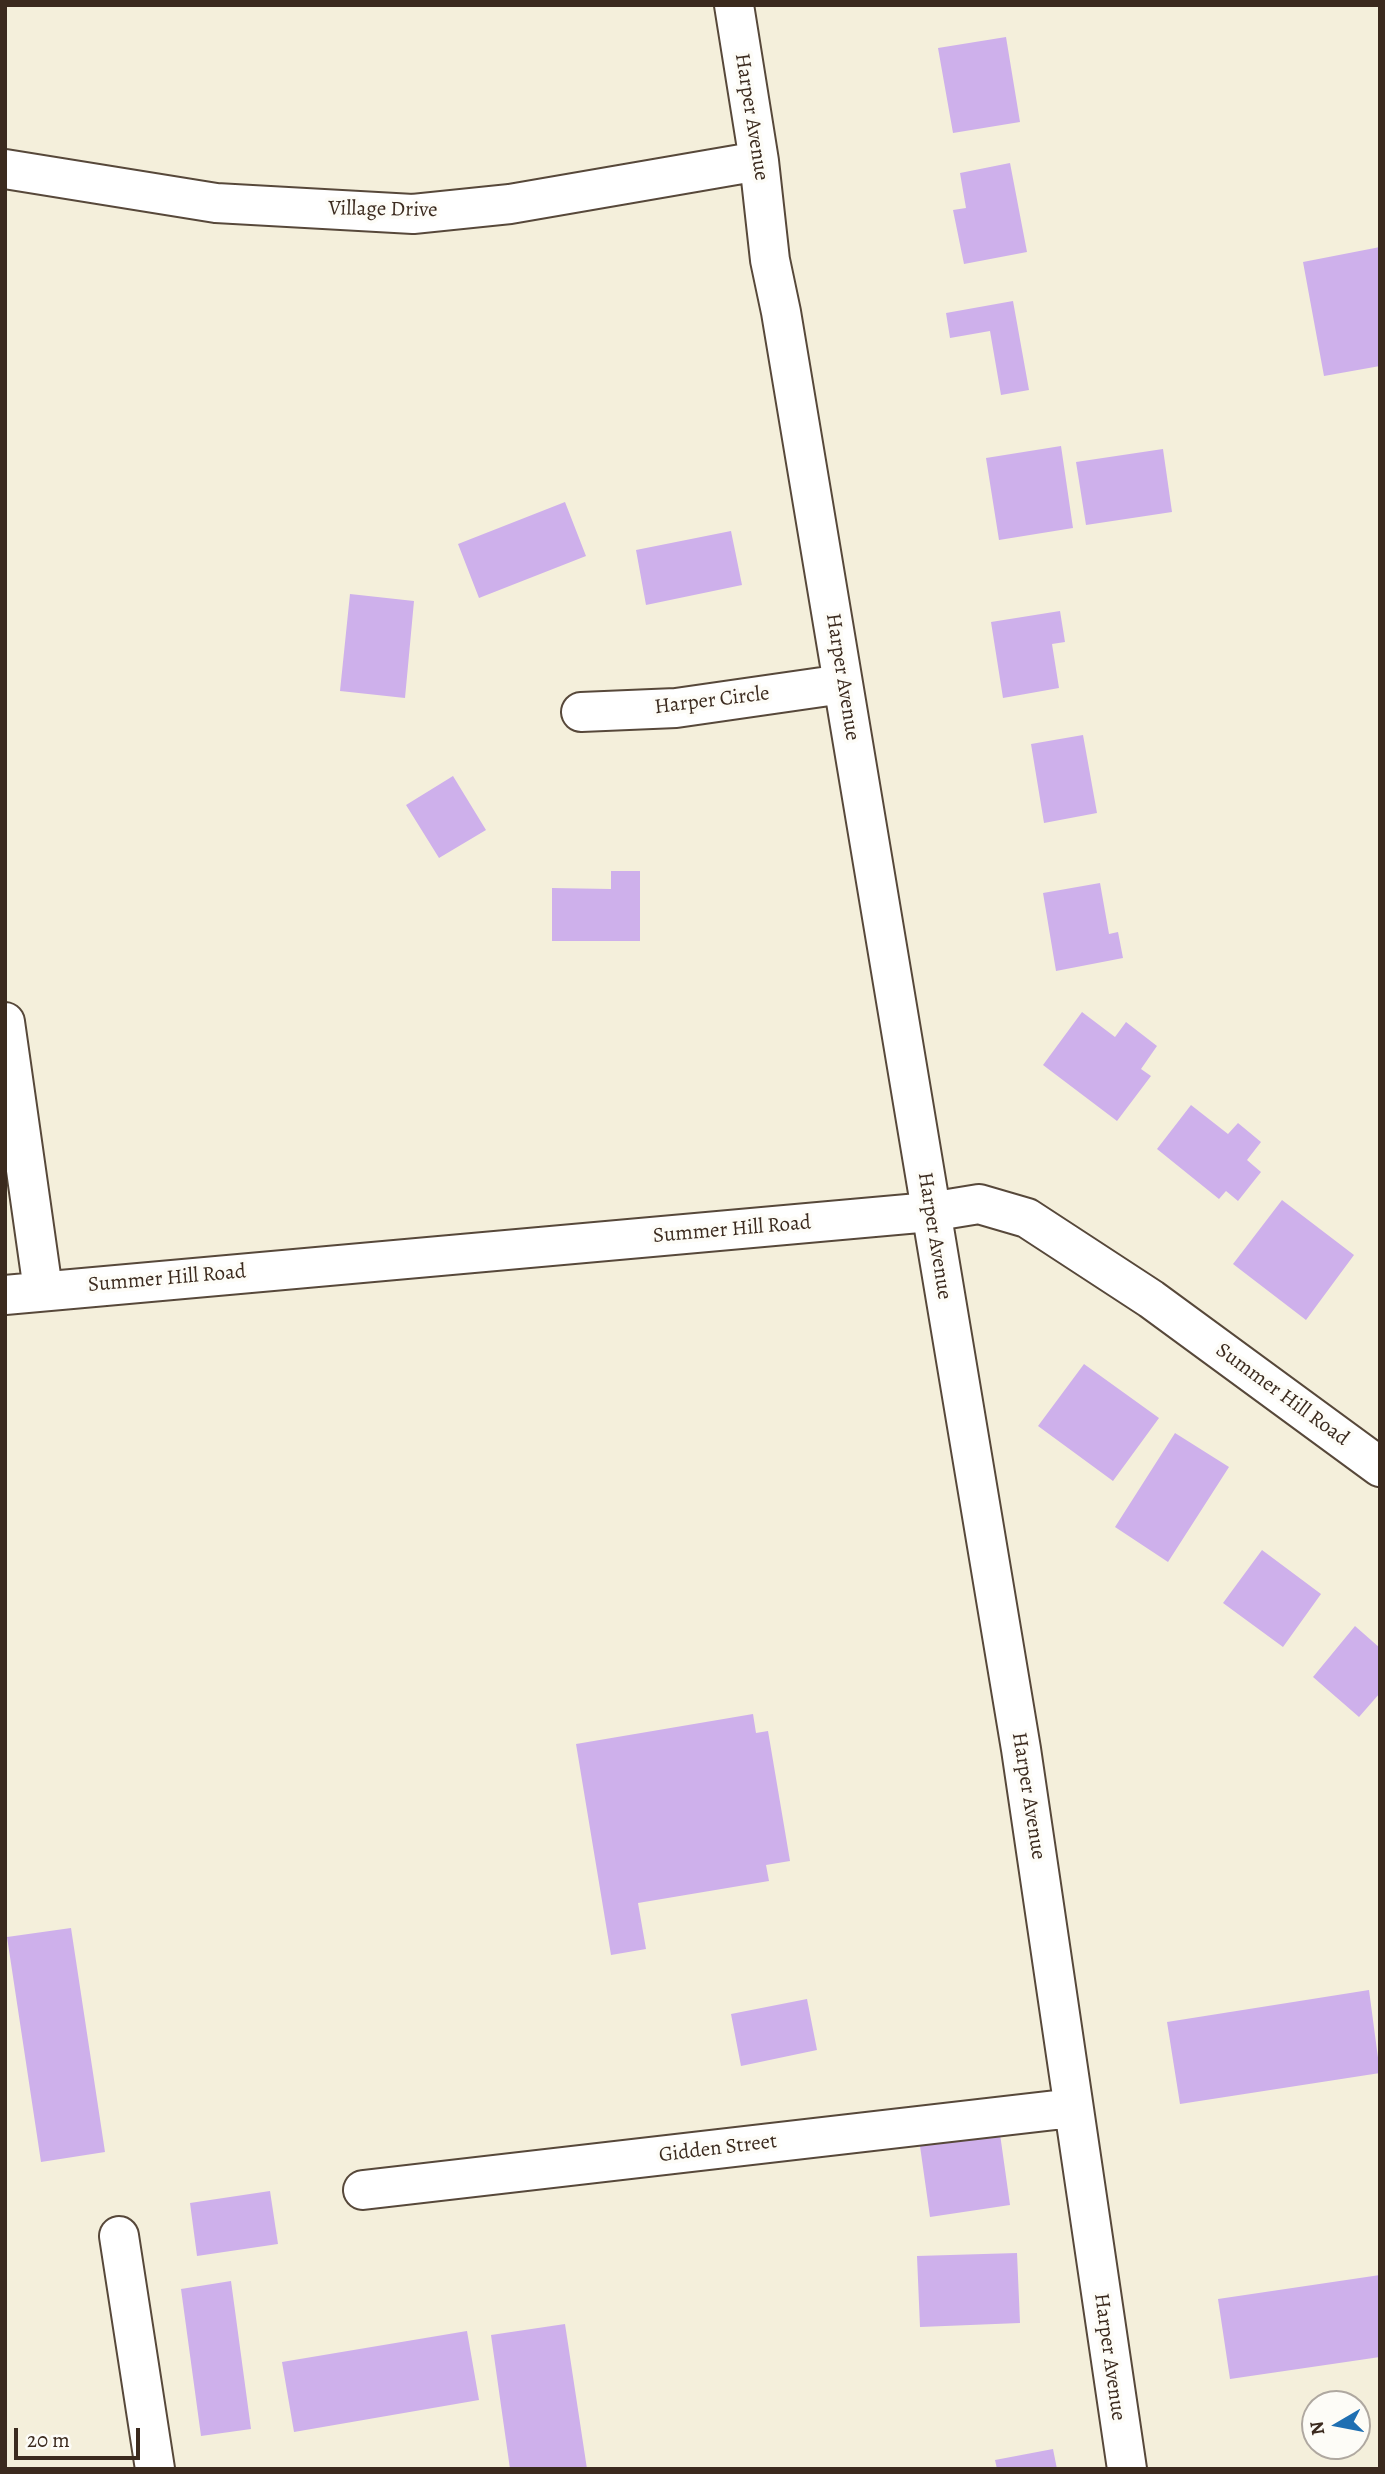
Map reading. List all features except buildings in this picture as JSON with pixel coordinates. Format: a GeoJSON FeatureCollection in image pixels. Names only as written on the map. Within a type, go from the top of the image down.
{"type":"FeatureCollection","features":[{"type":"Feature","properties":{"kind":"street","name":"Harper Avenue"},"geometry":{"type":"LineString","coordinates":[[734,5],[759,161],[770,260],[1021,1749],[1127,2469]]}},
{"type":"Feature","properties":{"kind":"street","name":"Village Drive"},"geometry":{"type":"LineString","coordinates":[[5,169],[216,203],[414,214],[509,204],[759,161]]}},
{"type":"Feature","properties":{"kind":"street","name":"Harper Circle"},"geometry":{"type":"LineString","coordinates":[[581,712],[676,708],[843,684]]}},
{"type":"Feature","properties":{"kind":"street"},"geometry":{"type":"LineString","coordinates":[[5,1022],[43,1290]]}},
{"type":"Feature","properties":{"kind":"street","name":"Summer Hill Road"},"geometry":{"type":"LineString","coordinates":[[5,1295],[930,1212],[979,1204],[1027,1218],[1151,1300],[1380,1467]]}},
{"type":"Feature","properties":{"kind":"street","name":"Gidden Street"},"geometry":{"type":"LineString","coordinates":[[363,2190],[1073,2108]]}},
{"type":"Feature","properties":{"kind":"street"},"geometry":{"type":"LineString","coordinates":[[119,2236],[155,2469]]}}]}
